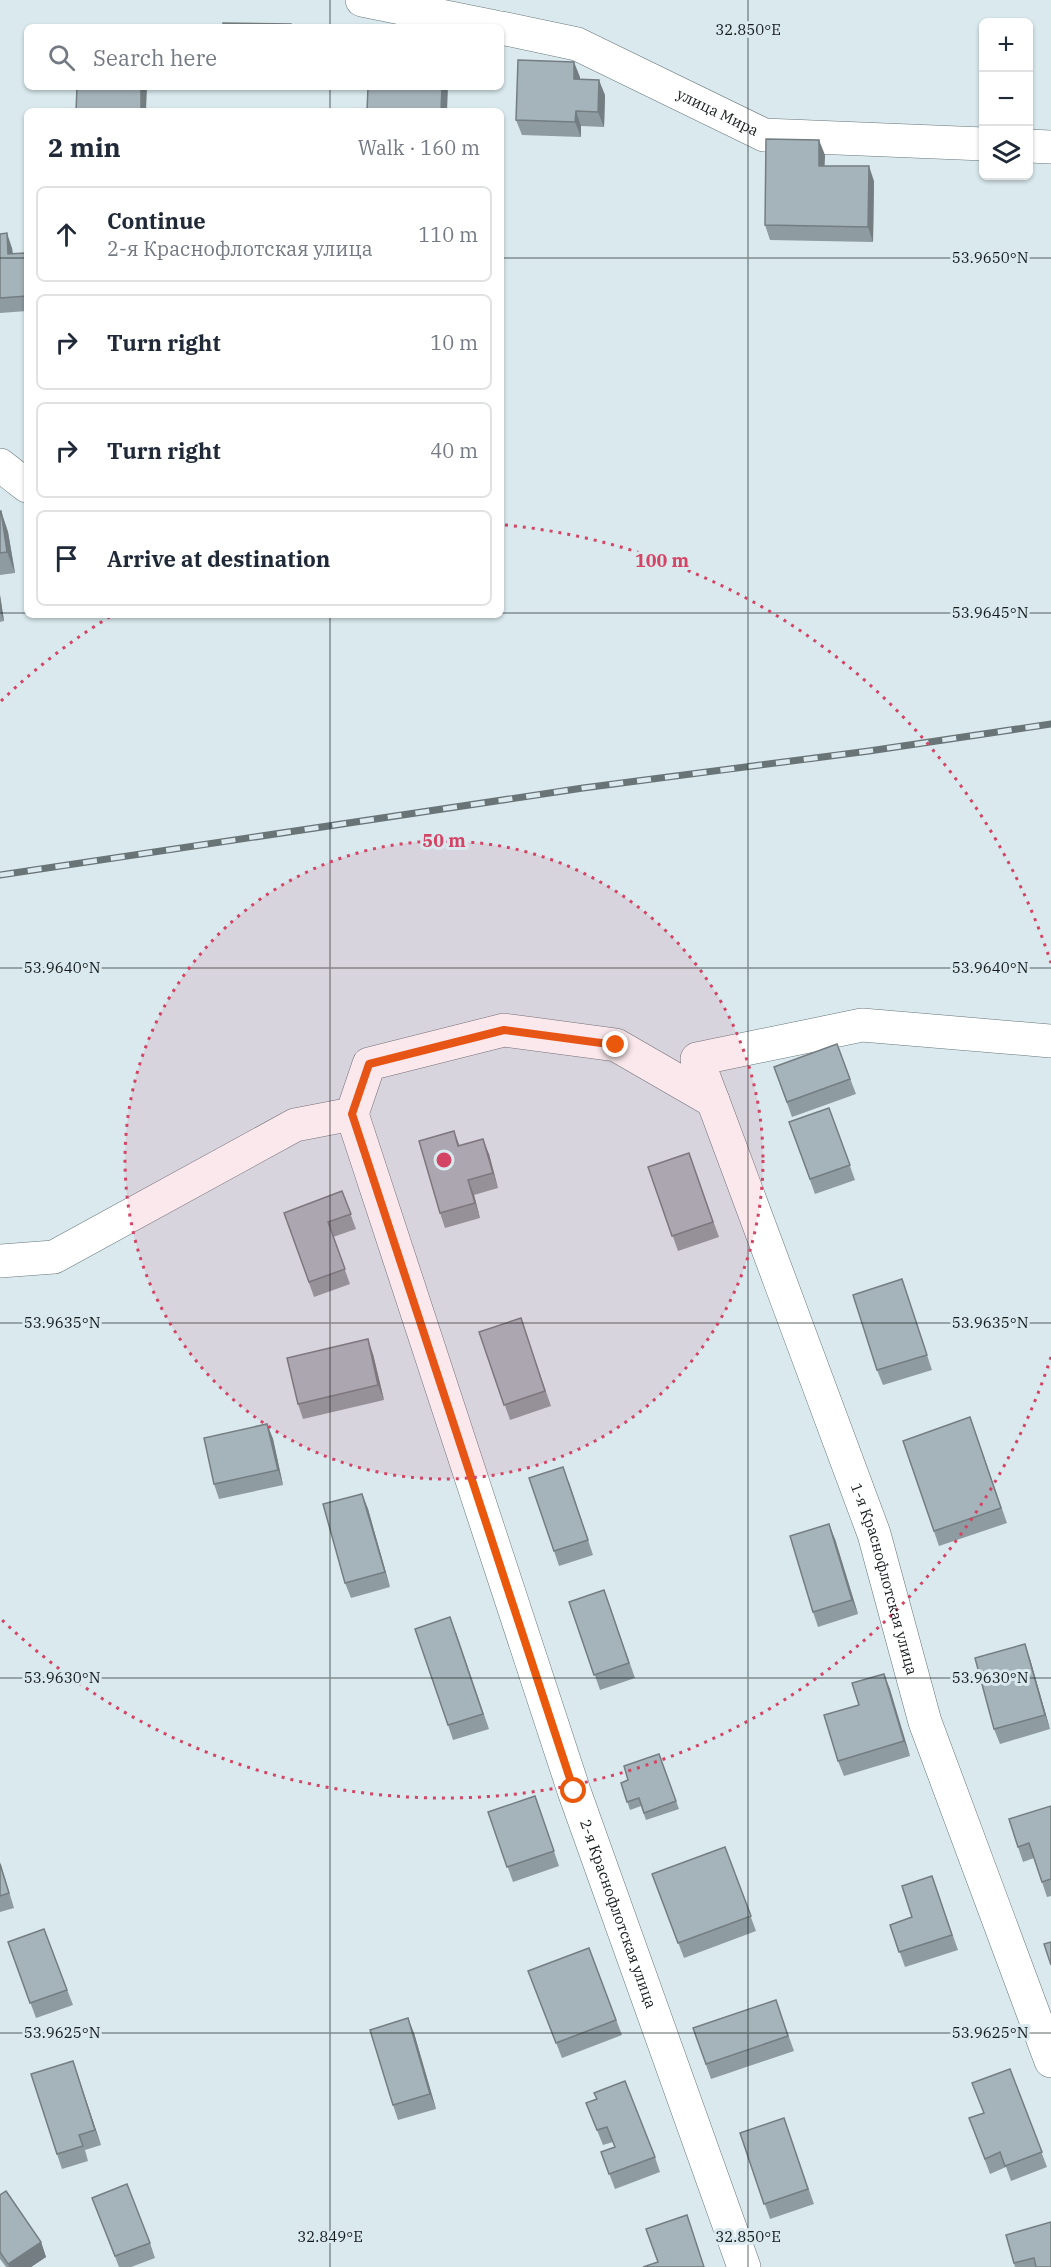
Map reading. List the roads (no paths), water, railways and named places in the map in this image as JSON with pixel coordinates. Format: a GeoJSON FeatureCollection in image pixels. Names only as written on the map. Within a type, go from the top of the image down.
{"type":"FeatureCollection","features":[{"type":"Feature","properties":{"kind":"street"},"geometry":{"type":"LineString","coordinates":[[362,0],[480,24]]}},
{"type":"Feature","properties":{"kind":"street","name":"улица Мира"},"geometry":{"type":"LineString","coordinates":[[504,29],[577,44],[764,135],[979,144]]}},
{"type":"Feature","properties":{"kind":"street"},"geometry":{"type":"LineString","coordinates":[[1033,146],[1051,147]]}},
{"type":"Feature","properties":{"kind":"street"},"geometry":{"type":"LineString","coordinates":[[0,465],[24,484]]}},
{"type":"Feature","properties":{"kind":"street","name":"1-я Краснофлотская улица"},"geometry":{"type":"LineString","coordinates":[[1051,1041],[862,1025],[698,1059],[874,1534],[925,1722],[1051,2061]]}},
{"type":"Feature","properties":{"kind":"street"},"geometry":{"type":"LineString","coordinates":[[0,1261],[54,1257],[295,1125],[352,1114],[369,1064],[504,1030],[616,1045],[713,1101]]}},
{"type":"Feature","properties":{"kind":"street","name":"2-я Краснофлотская улица"},"geometry":{"type":"LineString","coordinates":[[352,1114],[574,1791],[744,2267]]}},
{"type":"Feature","properties":{"kind":"railway"},"geometry":{"type":"LineString","coordinates":[[0,875],[583,788],[869,751],[1051,724]]}}]}
